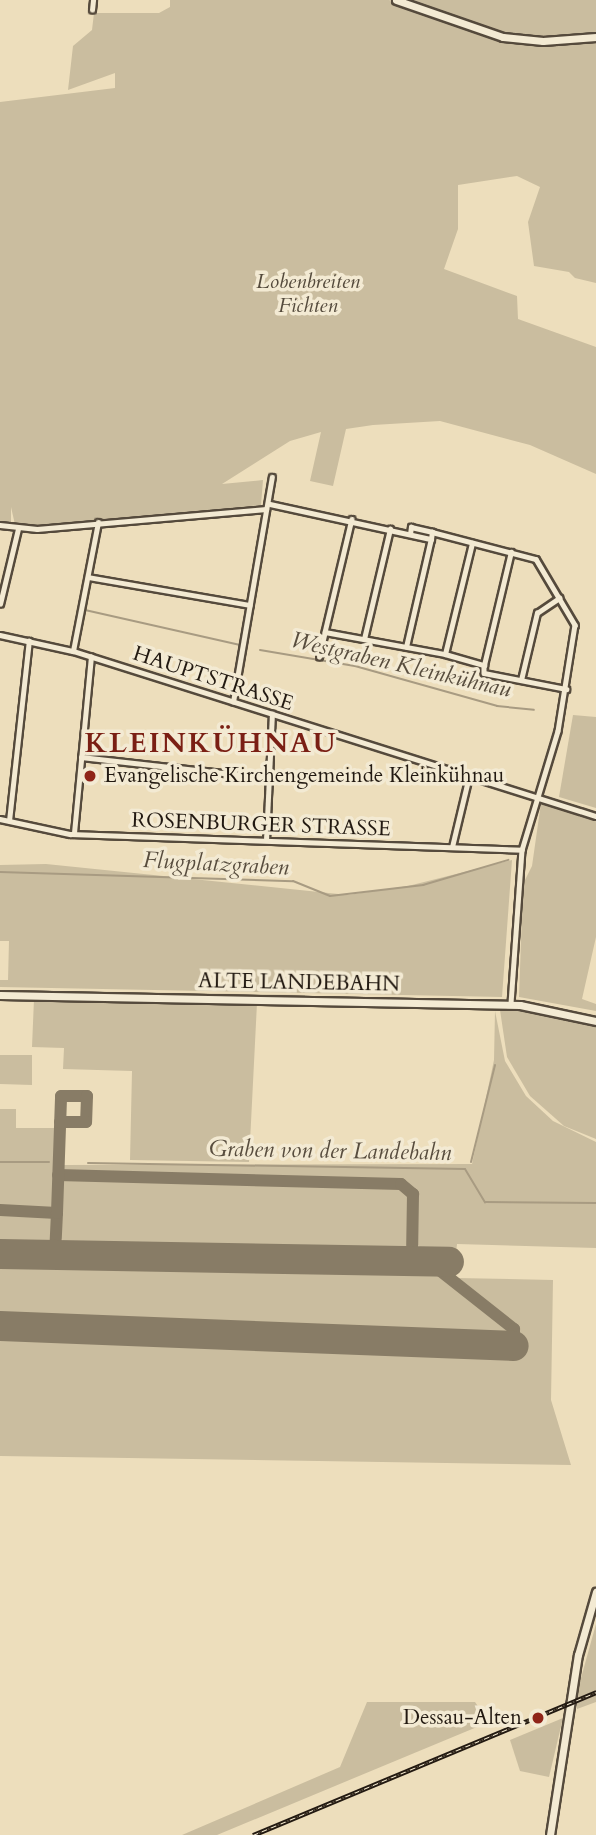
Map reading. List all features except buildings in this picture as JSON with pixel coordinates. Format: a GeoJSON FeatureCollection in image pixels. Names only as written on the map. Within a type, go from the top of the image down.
{"type":"FeatureCollection","features":[{"type":"Feature","properties":{"kind":"main road"},"geometry":{"type":"LineString","coordinates":[[396,0],[503,37],[543,41],[596,37]]}},
{"type":"Feature","properties":{"kind":"main road","name":"ALTE LANDEBAHN"},"geometry":{"type":"LineString","coordinates":[[0,995],[511,1004],[557,1009],[596,1021]]}},
{"type":"Feature","properties":{"kind":"main road"},"geometry":{"type":"LineString","coordinates":[[550,1835],[578,1655],[596,1592]]}},
{"type":"Feature","properties":{"kind":"street"},"geometry":{"type":"LineString","coordinates":[[92,10],[93,0]]}},
{"type":"Feature","properties":{"kind":"street"},"geometry":{"type":"LineString","coordinates":[[233,702],[272,477]]}},
{"type":"Feature","properties":{"kind":"street"},"geometry":{"type":"LineString","coordinates":[[0,525],[18,529],[268,506],[352,519],[431,539]]}},
{"type":"Feature","properties":{"kind":"street"},"geometry":{"type":"LineString","coordinates":[[319,657],[352,519]]}},
{"type":"Feature","properties":{"kind":"street"},"geometry":{"type":"LineString","coordinates":[[73,651],[98,523]]}},
{"type":"Feature","properties":{"kind":"street"},"geometry":{"type":"LineString","coordinates":[[410,534],[411,527],[538,561],[575,625],[555,742],[522,850],[511,1004]]}},
{"type":"Feature","properties":{"kind":"street"},"geometry":{"type":"LineString","coordinates":[[0,604],[18,529]]}},
{"type":"Feature","properties":{"kind":"street"},"geometry":{"type":"LineString","coordinates":[[364,639],[390,529]]}},
{"type":"Feature","properties":{"kind":"street"},"geometry":{"type":"LineString","coordinates":[[406,647],[432,532]]}},
{"type":"Feature","properties":{"kind":"street"},"geometry":{"type":"LineString","coordinates":[[445,654],[472,542]]}},
{"type":"Feature","properties":{"kind":"street"},"geometry":{"type":"LineString","coordinates":[[511,552],[484,673],[566,689]]}},
{"type":"Feature","properties":{"kind":"street"},"geometry":{"type":"LineString","coordinates":[[88,577],[250,606]]}},
{"type":"Feature","properties":{"kind":"street"},"geometry":{"type":"LineString","coordinates":[[521,680],[537,613],[559,598]]}},
{"type":"Feature","properties":{"kind":"street"},"geometry":{"type":"LineString","coordinates":[[325,632],[445,654],[484,665]]}},
{"type":"Feature","properties":{"kind":"street","name":"HAUPTSTRASSE"},"geometry":{"type":"LineString","coordinates":[[0,635],[73,651],[596,816]]}},
{"type":"Feature","properties":{"kind":"street"},"geometry":{"type":"LineString","coordinates":[[9,821],[29,641]]}},
{"type":"Feature","properties":{"kind":"street"},"geometry":{"type":"LineString","coordinates":[[74,833],[91,657]]}},
{"type":"Feature","properties":{"kind":"street"},"geometry":{"type":"LineString","coordinates":[[266,840],[272,714]]}},
{"type":"Feature","properties":{"kind":"street"},"geometry":{"type":"LineString","coordinates":[[81,757],[267,778]]}},
{"type":"Feature","properties":{"kind":"street"},"geometry":{"type":"LineString","coordinates":[[452,848],[469,776]]}},
{"type":"Feature","properties":{"kind":"street","name":"ROSENBURGER STRASSE"},"geometry":{"type":"LineString","coordinates":[[0,820],[74,833],[522,850]]}},
{"type":"Feature","properties":{"kind":"green space","name":"Lobenbreiten Fichten"},"geometry":{"type":"Polygon","coordinates":[[[170,0],[389,0],[507,40],[596,41],[596,283],[575,278],[569,272],[534,266],[528,222],[540,187],[517,176],[458,185],[458,229],[444,269],[517,296],[518,319],[596,347],[596,474],[530,445],[440,421],[373,425],[346,429],[333,486],[310,481],[321,432],[290,441],[222,484],[263,480],[261,505],[16,529],[11,507],[11,526],[0,523],[0,102],[115,88],[115,73],[68,90],[73,46],[92,30],[94,13],[159,13],[170,7],[170,0]]]}},
{"type":"Feature","properties":{"kind":"green space"},"geometry":{"type":"Polygon","coordinates":[[[404,0],[596,0],[596,35],[545,38],[506,35],[404,0]]]}},
{"type":"Feature","properties":{"kind":"green space"},"geometry":{"type":"Polygon","coordinates":[[[573,715],[596,717],[596,808],[559,797],[573,715]]]}},
{"type":"Feature","properties":{"kind":"green space"},"geometry":{"type":"Polygon","coordinates":[[[541,803],[596,819],[596,937],[582,999],[596,1004],[596,1011],[519,997],[523,884],[532,866],[541,803]]]}},
{"type":"Feature","properties":{"kind":"green space"},"geometry":{"type":"Polygon","coordinates":[[[512,860],[502,997],[0,987],[0,980],[8,980],[9,941],[0,941],[0,865],[46,864],[348,895],[408,886],[512,860]]]}},
{"type":"Feature","properties":{"kind":"green space"},"geometry":{"type":"Polygon","coordinates":[[[0,992],[305,995],[305,997],[0,992]]]}},
{"type":"Feature","properties":{"kind":"green space"},"geometry":{"type":"Polygon","coordinates":[[[34,999],[257,1003],[249,1162],[130,1160],[132,1071],[63,1069],[64,1048],[32,1047],[34,999]]]}},
{"type":"Feature","properties":{"kind":"green space"},"geometry":{"type":"Polygon","coordinates":[[[500,1010],[539,1010],[582,1019],[596,1027],[596,1139],[564,1126],[530,1096],[507,1057],[500,1010]]]}},
{"type":"Feature","properties":{"kind":"green space"},"geometry":{"type":"Polygon","coordinates":[[[495,1011],[505,1061],[526,1096],[553,1121],[596,1142],[596,1248],[457,1244],[456,1253],[425,1253],[417,1244],[408,1244],[399,1253],[68,1247],[60,1237],[63,1165],[472,1164],[494,1060],[495,1011]]]}},
{"type":"Feature","properties":{"kind":"green space"},"geometry":{"type":"Polygon","coordinates":[[[0,1055],[32,1055],[32,1085],[0,1084],[0,1055]]]}},
{"type":"Feature","properties":{"kind":"green space"},"geometry":{"type":"Polygon","coordinates":[[[0,1109],[16,1109],[16,1128],[57,1128],[53,1237],[43,1246],[0,1245],[0,1109]]]}},
{"type":"Feature","properties":{"kind":"green space"},"geometry":{"type":"Polygon","coordinates":[[[0,1262],[456,1270],[456,1278],[553,1280],[551,1400],[571,1465],[0,1456],[0,1262]]]}},
{"type":"Feature","properties":{"kind":"green space"},"geometry":{"type":"Polygon","coordinates":[[[596,1624],[596,1702],[577,1709],[576,1696],[596,1624]]]}},
{"type":"Feature","properties":{"kind":"green space"},"geometry":{"type":"Polygon","coordinates":[[[367,1702],[475,1702],[489,1722],[217,1835],[182,1835],[340,1767],[367,1702]]]}},
{"type":"Feature","properties":{"kind":"green space"},"geometry":{"type":"Polygon","coordinates":[[[563,1718],[549,1777],[520,1771],[510,1740],[563,1718]]]}},
{"type":"Feature","properties":{"kind":"waterway","name":"Westgraben Kleinkühnau"},"geometry":{"type":"LineString","coordinates":[[85,610],[240,645]]}},
{"type":"Feature","properties":{"kind":"waterway","name":"Westgraben Kleinkühnau"},"geometry":{"type":"LineString","coordinates":[[260,650],[355,666],[497,706],[534,710]]}},
{"type":"Feature","properties":{"kind":"waterway","name":"Flugplatzgraben"},"geometry":{"type":"LineString","coordinates":[[0,872],[293,881],[330,896],[423,885],[508,860]]}},
{"type":"Feature","properties":{"kind":"waterway"},"geometry":{"type":"LineString","coordinates":[[471,1162],[495,1065]]}},
{"type":"Feature","properties":{"kind":"waterway","name":"Graben von der Landebahn"},"geometry":{"type":"LineString","coordinates":[[0,1162],[49,1162]]}},
{"type":"Feature","properties":{"kind":"waterway","name":"Graben von der Landebahn"},"geometry":{"type":"LineString","coordinates":[[88,1163],[465,1169],[485,1202],[596,1203]]}},
{"type":"Feature","properties":{"kind":"taxiway"},"geometry":{"type":"LineString","coordinates":[[55,1255],[57,1213],[61,1096],[87,1096],[86,1122],[60,1122]]}},
{"type":"Feature","properties":{"kind":"taxiway"},"geometry":{"type":"LineString","coordinates":[[58,1175],[401,1184],[413,1194],[412,1261]]}},
{"type":"Feature","properties":{"kind":"taxiway"},"geometry":{"type":"LineString","coordinates":[[0,1210],[57,1213]]}},
{"type":"Feature","properties":{"kind":"taxiway"},"geometry":{"type":"LineString","coordinates":[[438,1261],[438,1269],[514,1329],[514,1346]]}},
{"type":"Feature","properties":{"kind":"runway"},"geometry":{"type":"LineString","coordinates":[[0,1254],[449,1262]]}},
{"type":"Feature","properties":{"kind":"runway"},"geometry":{"type":"LineString","coordinates":[[0,1326],[514,1346]]}},
{"type":"Feature","properties":{"kind":"railway"},"geometry":{"type":"LineString","coordinates":[[253,1835],[596,1692]]}},
{"type":"Feature","properties":{"kind":"place","name":"Evangelische Kirchengemeinde Kleinkühnau"},"geometry":{"type":"Point","coordinates":[90,776]}},
{"type":"Feature","properties":{"kind":"place","name":"Dessau-Alten"},"geometry":{"type":"Point","coordinates":[538,1718]}},
{"type":"Feature","properties":{"kind":"district","name":"KLEINKÜHNAU"},"geometry":{"type":"Point","coordinates":[211,743]}}]}
